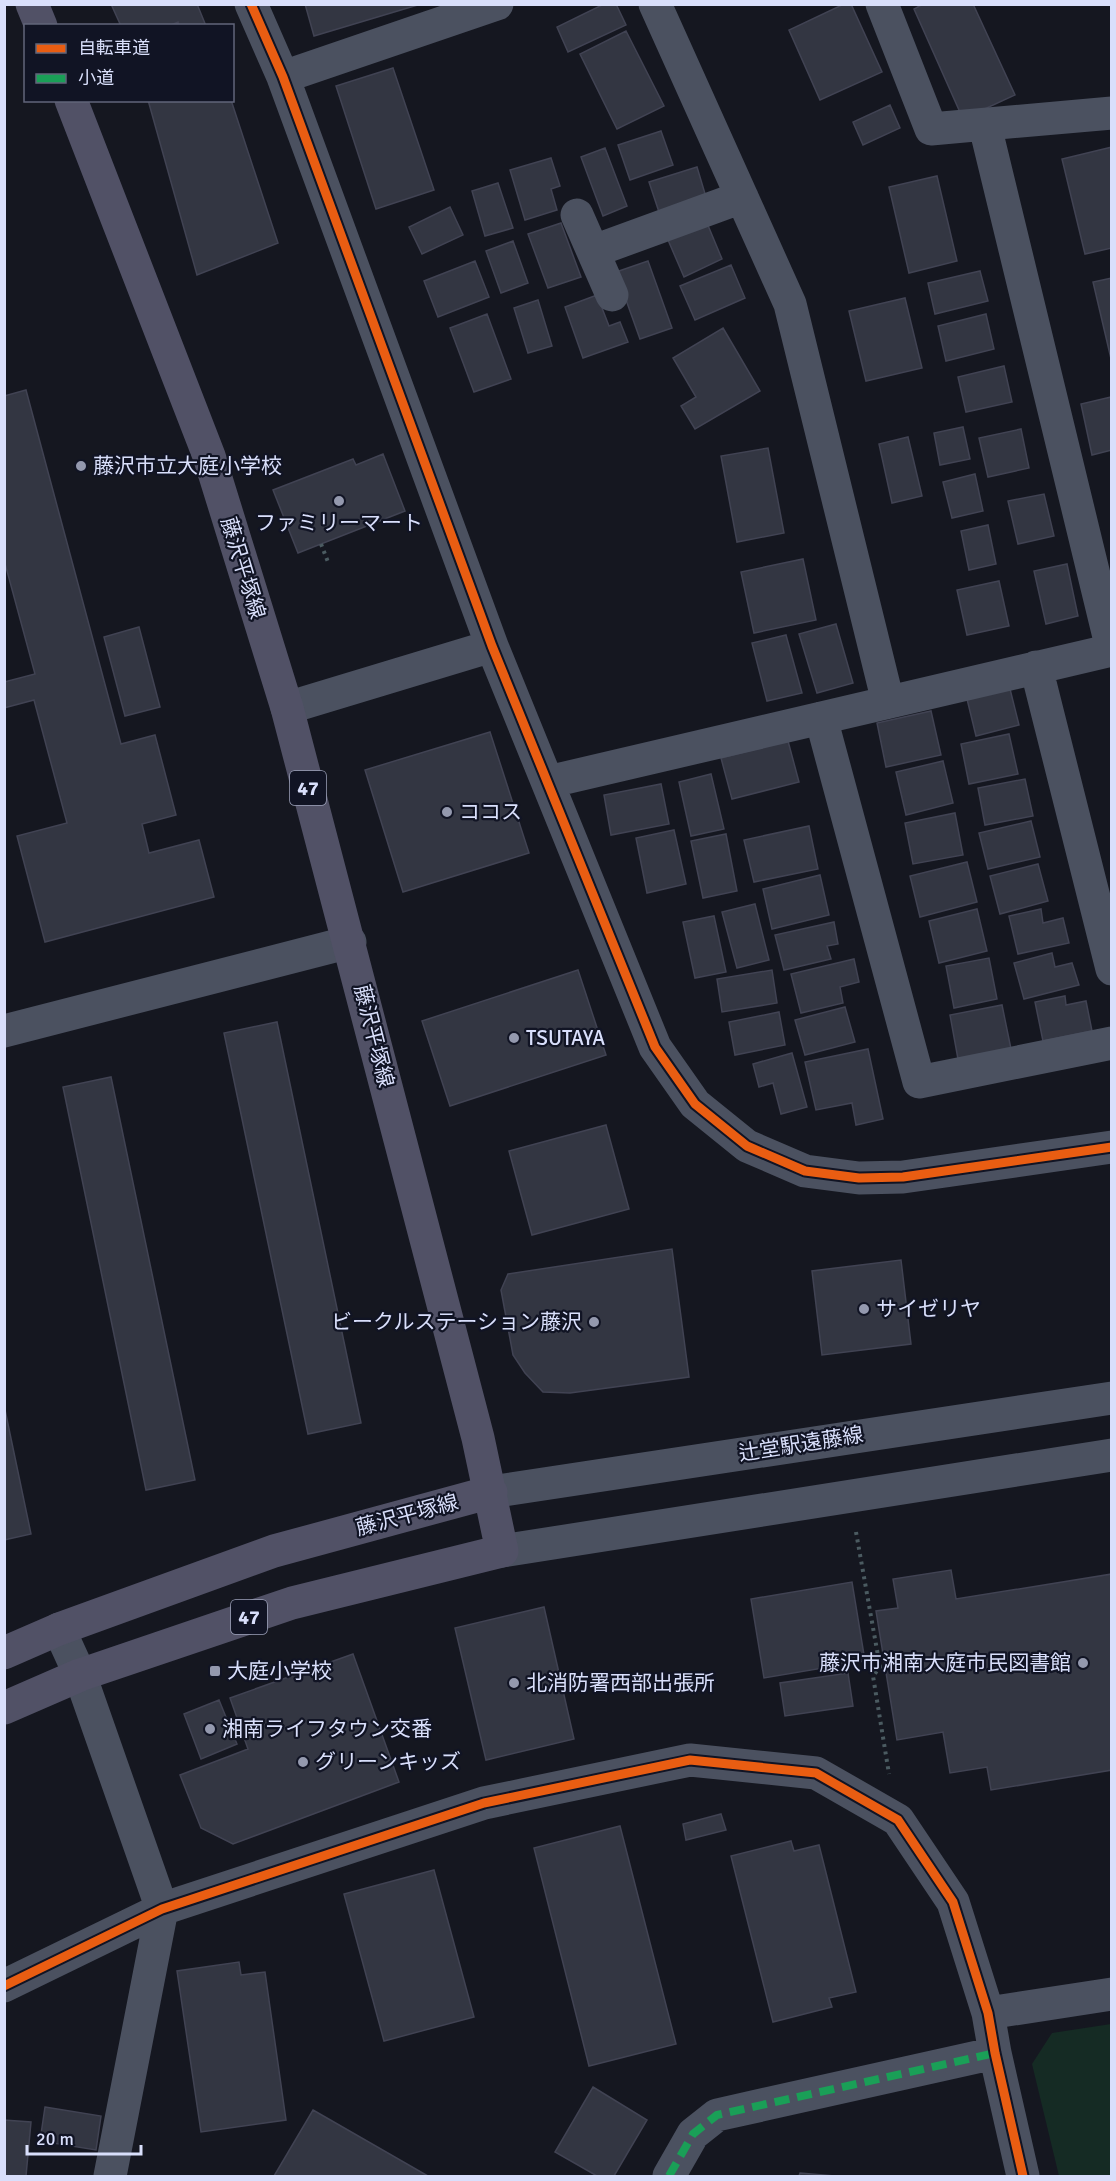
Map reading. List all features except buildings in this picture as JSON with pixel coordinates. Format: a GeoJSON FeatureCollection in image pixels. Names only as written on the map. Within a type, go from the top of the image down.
{"type":"FeatureCollection","features":[{"type":"Feature","properties":{"kind":"main road"},"geometry":{"type":"LineString","coordinates":[[32,4],[40,24]]}},
{"type":"Feature","properties":{"kind":"main road","name":"藤沢平塚線"},"geometry":{"type":"LineString","coordinates":[[4,1653],[59,1629],[274,1551],[491,1492],[350,942],[287,708],[209,456],[72,102]]}},
{"type":"Feature","properties":{"kind":"main road","name":"47"},"geometry":{"type":"LineString","coordinates":[[4,1708],[80,1675],[292,1603],[502,1551],[491,1492]]}},
{"type":"Feature","properties":{"kind":"street"},"geometry":{"type":"LineString","coordinates":[[251,4],[282,76],[492,646],[655,1047],[694,1104],[747,1146],[805,1171],[859,1178],[903,1177],[1112,1147]]}},
{"type":"Feature","properties":{"kind":"street"},"geometry":{"type":"LineString","coordinates":[[655,4],[790,304],[888,702]]}},
{"type":"Feature","properties":{"kind":"street"},"geometry":{"type":"LineString","coordinates":[[882,4],[931,129],[1112,113]]}},
{"type":"Feature","properties":{"kind":"street"},"geometry":{"type":"LineString","coordinates":[[282,76],[487,6]]}},
{"type":"Feature","properties":{"kind":"street"},"geometry":{"type":"LineString","coordinates":[[548,782],[1112,649],[985,126]]}},
{"type":"Feature","properties":{"kind":"street"},"geometry":{"type":"LineString","coordinates":[[594,251],[742,197]]}},
{"type":"Feature","properties":{"kind":"street"},"geometry":{"type":"LineString","coordinates":[[577,215],[612,295]]}},
{"type":"Feature","properties":{"kind":"street"},"geometry":{"type":"LineString","coordinates":[[287,708],[492,646]]}},
{"type":"Feature","properties":{"kind":"street"},"geometry":{"type":"LineString","coordinates":[[1036,667],[1112,969]]}},
{"type":"Feature","properties":{"kind":"street"},"geometry":{"type":"LineString","coordinates":[[821,717],[919,1082],[1112,1043]]}},
{"type":"Feature","properties":{"kind":"street"},"geometry":{"type":"LineString","coordinates":[[4,1030],[350,942]]}},
{"type":"Feature","properties":{"kind":"street","name":"辻堂駅遠藤線"},"geometry":{"type":"LineString","coordinates":[[491,1492],[1112,1398]]}},
{"type":"Feature","properties":{"kind":"street"},"geometry":{"type":"LineString","coordinates":[[502,1551],[1112,1455]]}},
{"type":"Feature","properties":{"kind":"street"},"geometry":{"type":"LineString","coordinates":[[59,1629],[80,1675],[162,1909],[110,2176]]}},
{"type":"Feature","properties":{"kind":"street"},"geometry":{"type":"LineString","coordinates":[[4,1986],[162,1909],[484,1803],[690,1760],[816,1773],[898,1820],[953,1902],[988,2013],[994,2053],[1023,2176]]}},
{"type":"Feature","properties":{"kind":"street"},"geometry":{"type":"LineString","coordinates":[[988,2013],[1112,1995]]}},
{"type":"Feature","properties":{"kind":"street"},"geometry":{"type":"LineString","coordinates":[[669,2176],[693,2134],[717,2115],[994,2053]]}},
{"type":"Feature","properties":{"kind":"path"},"geometry":{"type":"LineString","coordinates":[[321,543],[328,562]]}},
{"type":"Feature","properties":{"kind":"path"},"geometry":{"type":"LineString","coordinates":[[856,1531],[880,1667],[873,1676],[890,1780]]}},
{"type":"Feature","properties":{"kind":"green space"},"geometry":{"type":"Polygon","coordinates":[[[1111,2024],[1111,2176],[1059,2176],[1032,2064],[1052,2033],[1111,2024]]]}},
{"type":"Feature","properties":{"kind":"marked path"},"geometry":{"type":"LineString","coordinates":[[669,2176],[693,2134],[717,2115],[995,2053]]}},
{"type":"Feature","properties":{"kind":"cycle path"},"geometry":{"type":"LineString","coordinates":[[251,4],[283,77],[492,646],[655,1047],[695,1104],[747,1146],[805,1171],[859,1178],[903,1177],[1112,1147]]}},
{"type":"Feature","properties":{"kind":"cycle path"},"geometry":{"type":"LineString","coordinates":[[4,1986],[162,1909],[484,1803],[690,1760],[816,1773],[898,1820],[953,1902],[988,2013],[1023,2176]]}},
{"type":"Feature","properties":{"kind":"place","name":"藤沢市立大庭小学校"},"geometry":{"type":"Point","coordinates":[81,466]}},
{"type":"Feature","properties":{"kind":"place","name":"ファミリーマート"},"geometry":{"type":"Point","coordinates":[339,501]}},
{"type":"Feature","properties":{"kind":"place","name":"ココス"},"geometry":{"type":"Point","coordinates":[447,812]}},
{"type":"Feature","properties":{"kind":"place","name":"TSUTAYA"},"geometry":{"type":"Point","coordinates":[514,1038]}},
{"type":"Feature","properties":{"kind":"place","name":"サイゼリヤ"},"geometry":{"type":"Point","coordinates":[864,1309]}},
{"type":"Feature","properties":{"kind":"place","name":"ビークルステーション藤沢"},"geometry":{"type":"Point","coordinates":[594,1322]}},
{"type":"Feature","properties":{"kind":"place","name":"藤沢市湘南大庭市民図書館"},"geometry":{"type":"Point","coordinates":[1083,1663]}},
{"type":"Feature","properties":{"kind":"place","name":"大庭小学校"},"geometry":{"type":"Point","coordinates":[215,1671]}},
{"type":"Feature","properties":{"kind":"place","name":"北消防署西部出張所"},"geometry":{"type":"Point","coordinates":[514,1683]}},
{"type":"Feature","properties":{"kind":"place","name":"湘南ライフタウン交番"},"geometry":{"type":"Point","coordinates":[210,1729]}},
{"type":"Feature","properties":{"kind":"place","name":"グリーンキッズ"},"geometry":{"type":"Point","coordinates":[303,1762]}}]}
